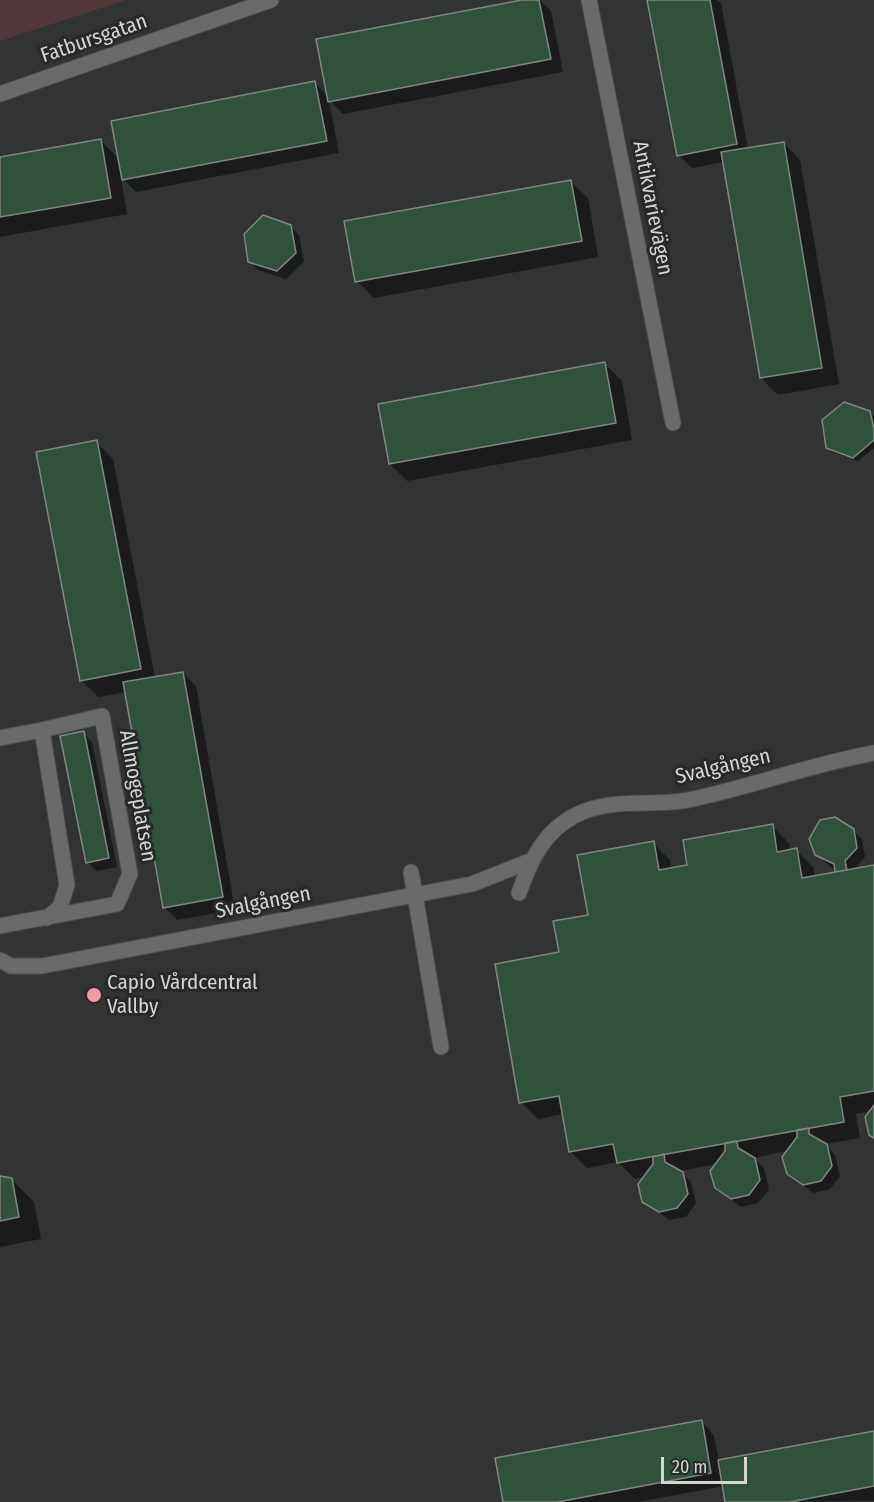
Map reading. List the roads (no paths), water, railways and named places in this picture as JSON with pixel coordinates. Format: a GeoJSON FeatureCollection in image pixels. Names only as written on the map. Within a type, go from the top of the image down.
{"type":"FeatureCollection","features":[{"type":"Feature","properties":{"kind":"street","name":"Fatbursgatan"},"geometry":{"type":"LineString","coordinates":[[0,94],[271,0]]}},
{"type":"Feature","properties":{"kind":"street","name":"Antikvarievägen"},"geometry":{"type":"LineString","coordinates":[[589,0],[673,423]]}},
{"type":"Feature","properties":{"kind":"street","name":"Allmogeplatsen"},"geometry":{"type":"LineString","coordinates":[[0,738],[102,716],[130,874],[117,904],[0,926]]}},
{"type":"Feature","properties":{"kind":"street"},"geometry":{"type":"LineString","coordinates":[[42,730],[67,885],[60,906],[46,919]]}},
{"type":"Feature","properties":{"kind":"street","name":"Svalgången"},"geometry":{"type":"LineString","coordinates":[[519,893],[530,861],[549,834],[575,815],[607,804],[690,800],[827,762],[874,753]]}},
{"type":"Feature","properties":{"kind":"street","name":"Svalgången"},"geometry":{"type":"LineString","coordinates":[[0,960],[12,966],[42,966],[471,884],[530,861]]}},
{"type":"Feature","properties":{"kind":"street"},"geometry":{"type":"LineString","coordinates":[[411,872],[441,1047]]}},
{"type":"Feature","properties":{"kind":"place","name":"Capio Vårdcentral Vallby"},"geometry":{"type":"Point","coordinates":[94,995]}}]}
